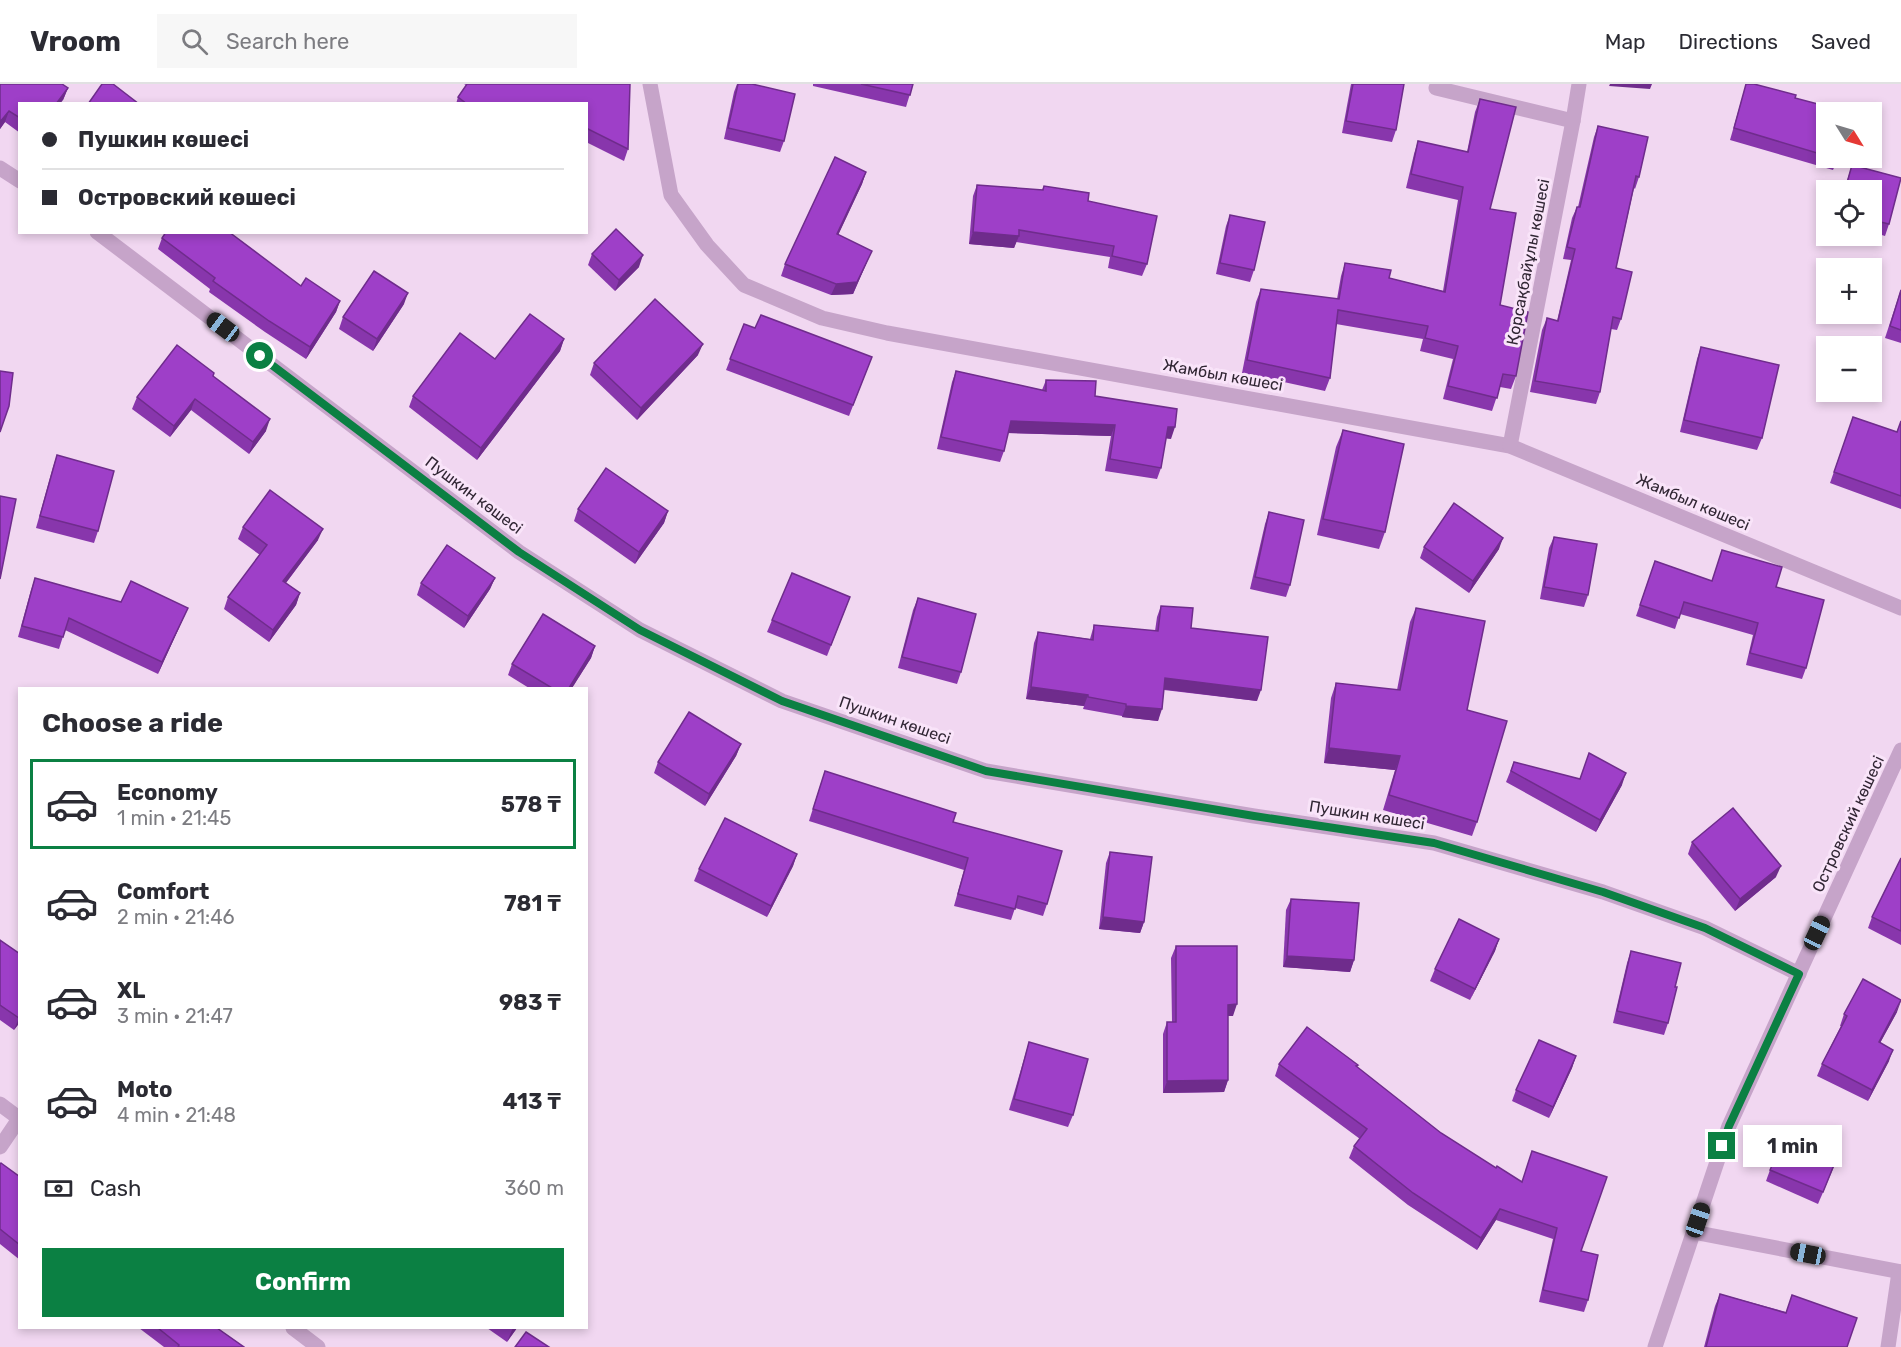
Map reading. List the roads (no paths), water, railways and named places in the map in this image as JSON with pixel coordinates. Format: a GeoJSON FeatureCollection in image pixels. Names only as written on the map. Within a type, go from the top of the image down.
{"type":"FeatureCollection","features":[{"type":"Feature","properties":{"kind":"street","name":"Жамбыл көшесі"},"geometry":{"type":"LineString","coordinates":[[650,84],[670,195],[707,245],[744,285],[812,314],[887,333],[1510,446],[1901,608]]}},
{"type":"Feature","properties":{"kind":"street","name":"Қорсақбайұлы көшесі"},"geometry":{"type":"LineString","coordinates":[[1510,446],[1579,84]]}},
{"type":"Feature","properties":{"kind":"street"},"geometry":{"type":"LineString","coordinates":[[1436,88],[1573,121]]}},
{"type":"Feature","properties":{"kind":"street"},"geometry":{"type":"LineString","coordinates":[[0,168],[18,180]]}},
{"type":"Feature","properties":{"kind":"street","name":"Пушкин көшесі"},"geometry":{"type":"LineString","coordinates":[[100,234],[519,552],[640,630],[782,701],[986,771],[1254,816],[1434,843],[1603,892],[1705,928],[1799,974]]}},
{"type":"Feature","properties":{"kind":"street","name":"Островский көшесі"},"geometry":{"type":"LineString","coordinates":[[1655,1347],[1729,1126],[1901,750]]}},
{"type":"Feature","properties":{"kind":"street"},"geometry":{"type":"LineString","coordinates":[[0,1104],[18,1118]]}},
{"type":"Feature","properties":{"kind":"street"},"geometry":{"type":"LineString","coordinates":[[0,1147],[18,1120]]}},
{"type":"Feature","properties":{"kind":"street"},"geometry":{"type":"LineString","coordinates":[[1694,1232],[1900,1272],[1888,1347]]}},
{"type":"Feature","properties":{"kind":"street"},"geometry":{"type":"LineString","coordinates":[[294,1329],[318,1347]]}}]}
